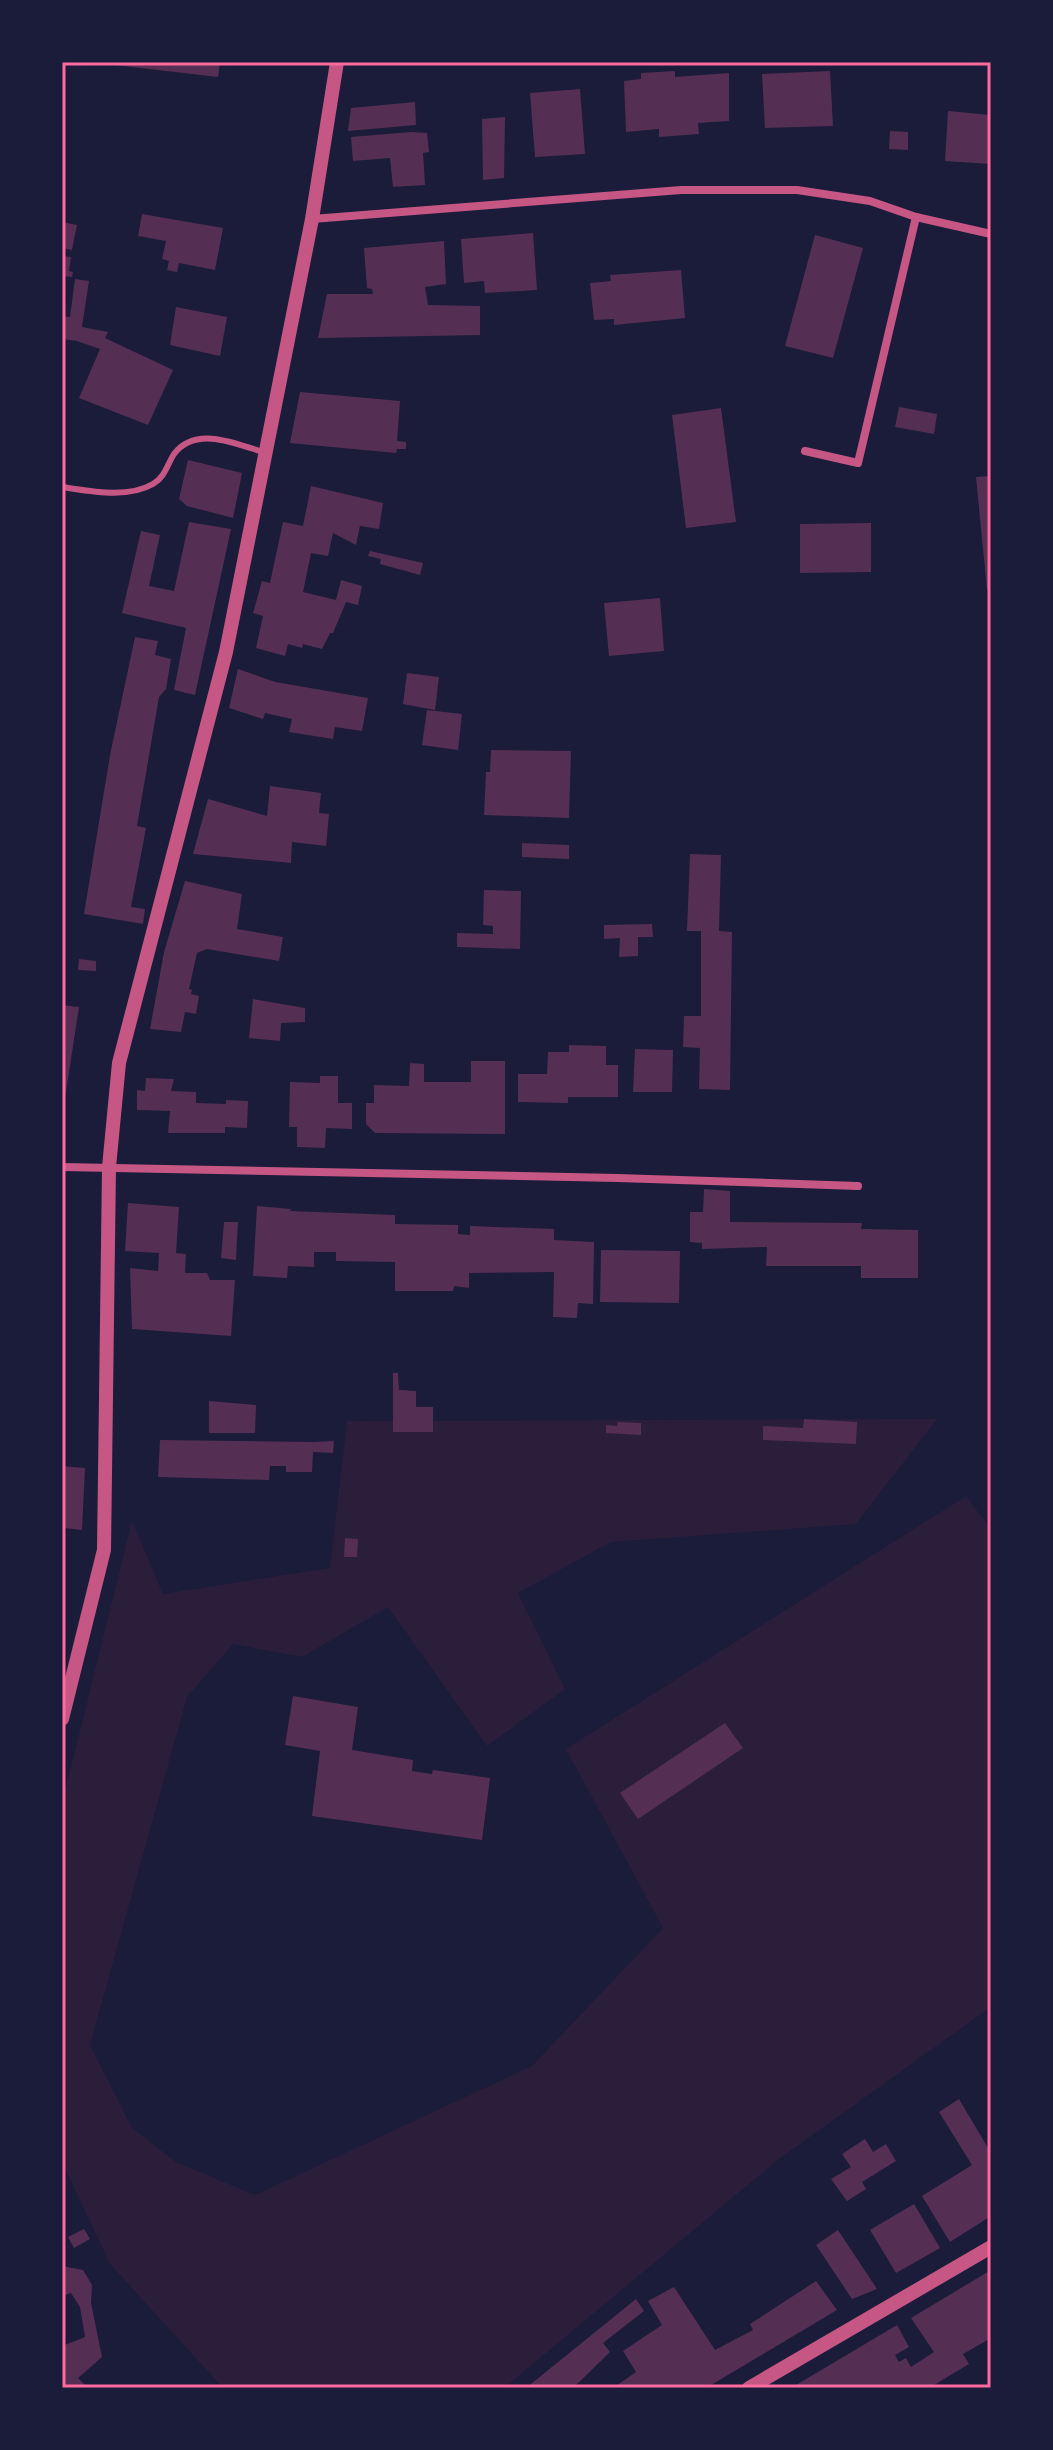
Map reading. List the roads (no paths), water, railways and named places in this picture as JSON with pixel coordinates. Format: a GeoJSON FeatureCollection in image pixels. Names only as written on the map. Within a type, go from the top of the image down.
{"type":"FeatureCollection","features":[{"type":"Feature","properties":{"kind":"street"},"geometry":{"type":"LineString","coordinates":[[62,1719],[104,1550],[109,1167],[119,1063],[226,652],[312,219],[337,62]]}},
{"type":"Feature","properties":{"kind":"street"},"geometry":{"type":"LineString","coordinates":[[312,219],[681,190],[797,190],[870,201],[916,217],[991,234]]}},
{"type":"Feature","properties":{"kind":"street"},"geometry":{"type":"LineString","coordinates":[[805,451],[858,463],[916,217]]}},
{"type":"Feature","properties":{"kind":"street"},"geometry":{"type":"LineString","coordinates":[[62,1167],[858,1186]]}},
{"type":"Feature","properties":{"kind":"street"},"geometry":{"type":"LineString","coordinates":[[749,2388],[991,2247]]}},
{"type":"Feature","properties":{"kind":"lane"},"geometry":{"type":"LineString","coordinates":[[62,487],[104,493],[144,489],[159,480],[173,456],[185,443],[194,439],[204,438],[266,453]]}}]}
